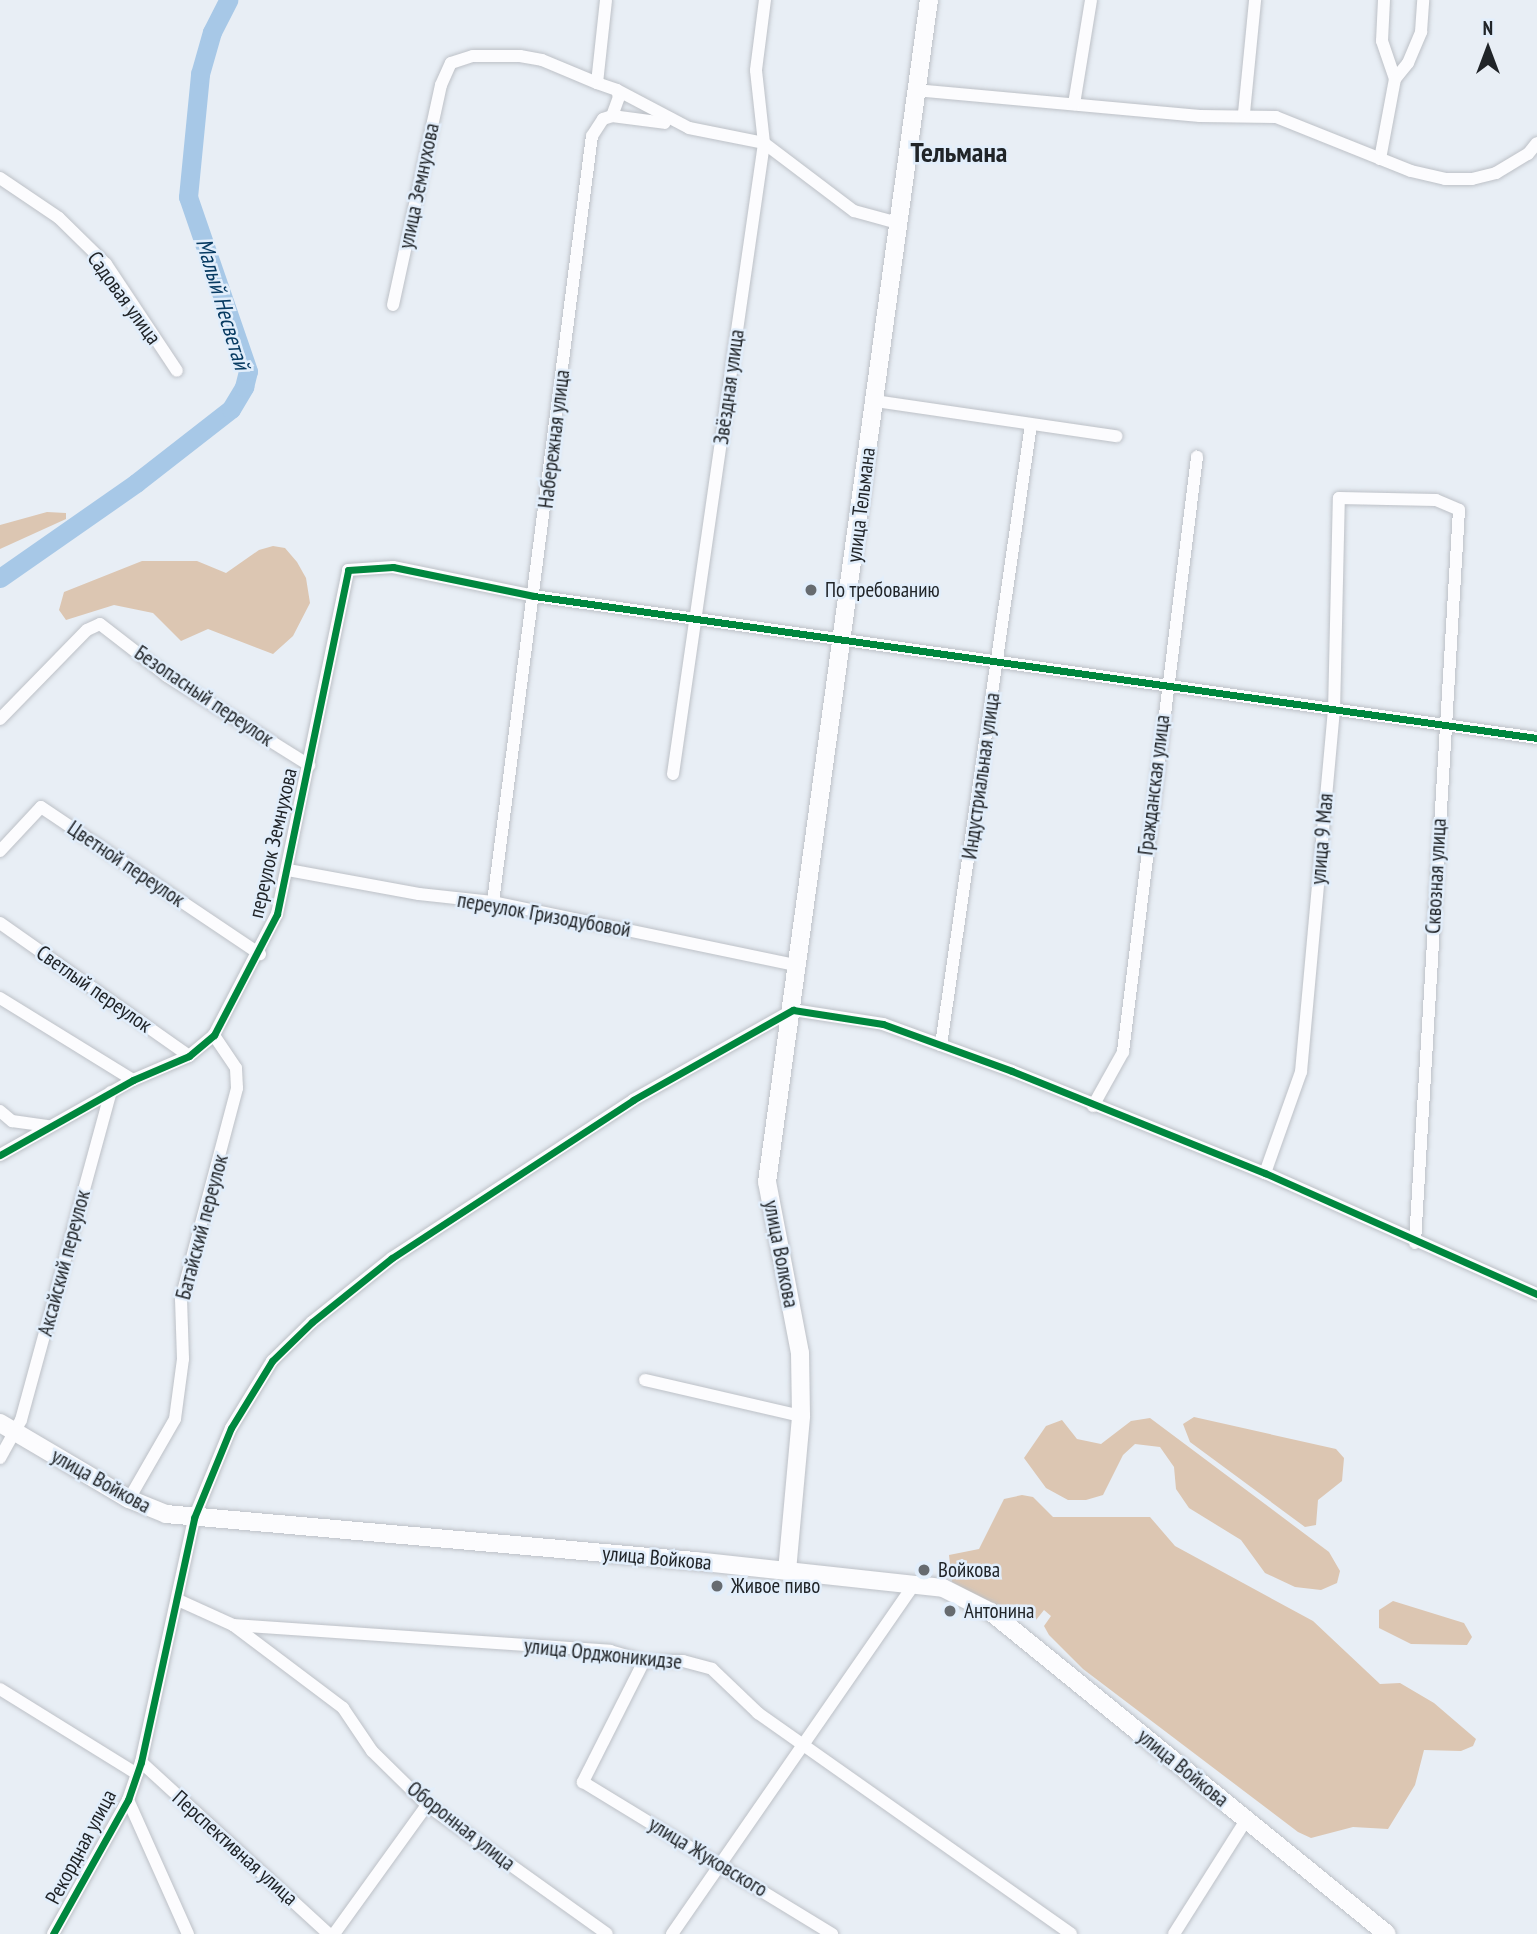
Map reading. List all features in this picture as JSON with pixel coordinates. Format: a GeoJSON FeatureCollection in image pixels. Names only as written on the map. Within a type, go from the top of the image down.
{"type":"FeatureCollection","features":[{"type":"Feature","properties":{"kind":"street"},"geometry":{"type":"LineString","coordinates":[[606,0],[597,83],[617,90],[689,128]]}},
{"type":"Feature","properties":{"kind":"street","name":"Звёздная улица"},"geometry":{"type":"LineString","coordinates":[[673,774],[764,142],[756,70],[765,0]]}},
{"type":"Feature","properties":{"kind":"street","name":"улица Тельмана"},"geometry":{"type":"LineString","coordinates":[[793,1010],[929,0]]}},
{"type":"Feature","properties":{"kind":"street"},"geometry":{"type":"LineString","coordinates":[[1074,104],[1091,0]]}},
{"type":"Feature","properties":{"kind":"street"},"geometry":{"type":"LineString","coordinates":[[1244,113],[1255,0]]}},
{"type":"Feature","properties":{"kind":"street"},"geometry":{"type":"LineString","coordinates":[[1384,0],[1382,41],[1395,79]]}},
{"type":"Feature","properties":{"kind":"street"},"geometry":{"type":"LineString","coordinates":[[1380,159],[1395,79],[1418,43],[1423,0]]}},
{"type":"Feature","properties":{"kind":"street","name":"улица Земнухова"},"geometry":{"type":"LineString","coordinates":[[393,305],[447,68],[473,55],[520,56],[597,83]]}},
{"type":"Feature","properties":{"kind":"street","name":"Набережная улица"},"geometry":{"type":"LineString","coordinates":[[493,902],[592,136],[603,119],[612,116],[618,106],[617,90]]}},
{"type":"Feature","properties":{"kind":"street"},"geometry":{"type":"LineString","coordinates":[[915,90],[1200,116],[1244,113],[1292,121],[1380,159],[1445,179],[1472,179],[1513,164],[1537,143]]}},
{"type":"Feature","properties":{"kind":"street"},"geometry":{"type":"LineString","coordinates":[[612,116],[764,142],[854,211],[898,223]]}},
{"type":"Feature","properties":{"kind":"street","name":"Садовая улица"},"geometry":{"type":"LineString","coordinates":[[0,178],[59,218],[106,264],[177,371]]}},
{"type":"Feature","properties":{"kind":"street"},"geometry":{"type":"LineString","coordinates":[[875,401],[1116,436]]}},
{"type":"Feature","properties":{"kind":"street","name":"Индустриальная улица"},"geometry":{"type":"LineString","coordinates":[[941,1045],[1031,424]]}},
{"type":"Feature","properties":{"kind":"street","name":"Гражданская улица"},"geometry":{"type":"LineString","coordinates":[[1093,1106],[1123,1052],[1166,688],[1198,457]]}},
{"type":"Feature","properties":{"kind":"street","name":"улица 9 Мая"},"geometry":{"type":"LineString","coordinates":[[1265,1173],[1301,1072],[1334,712],[1339,498],[1436,500],[1459,510]]}},
{"type":"Feature","properties":{"kind":"street","name":"Сквозная улица"},"geometry":{"type":"LineString","coordinates":[[1415,1243],[1459,510]]}},
{"type":"Feature","properties":{"kind":"street","name":"переулок Земнухова"},"geometry":{"type":"LineString","coordinates":[[0,1155],[133,1080],[188,1056],[214,1035],[260,954],[277,914],[348,570],[393,567],[534,596]]}},
{"type":"Feature","properties":{"kind":"street"},"geometry":{"type":"LineString","coordinates":[[534,596],[1444,728],[1537,738]]}},
{"type":"Feature","properties":{"kind":"street","name":"Безопасный переулок"},"geometry":{"type":"LineString","coordinates":[[0,719],[87,629],[100,624],[167,676],[309,765]]}},
{"type":"Feature","properties":{"kind":"street","name":"Цветной переулок"},"geometry":{"type":"LineString","coordinates":[[0,851],[41,807],[260,954]]}},
{"type":"Feature","properties":{"kind":"street","name":"переулок Гризодубовой"},"geometry":{"type":"LineString","coordinates":[[288,870],[419,894],[493,902],[799,966]]}},
{"type":"Feature","properties":{"kind":"street","name":"Светлый переулок"},"geometry":{"type":"LineString","coordinates":[[0,923],[188,1056]]}},
{"type":"Feature","properties":{"kind":"street"},"geometry":{"type":"LineString","coordinates":[[0,998],[133,1080]]}},
{"type":"Feature","properties":{"kind":"street"},"geometry":{"type":"LineString","coordinates":[[793,1010],[883,1024],[941,1045],[1265,1173],[1415,1243],[1537,1294]]}},
{"type":"Feature","properties":{"kind":"street","name":"улица Волкова"},"geometry":{"type":"LineString","coordinates":[[787,1571],[801,1416],[800,1353],[767,1182],[793,1010]]}},
{"type":"Feature","properties":{"kind":"street","name":"Рекордная улица"},"geometry":{"type":"LineString","coordinates":[[53,1934],[128,1800],[139,1768],[194,1518],[232,1428],[256,1383],[312,1322],[392,1258],[633,1100],[793,1010]]}},
{"type":"Feature","properties":{"kind":"street","name":"Батайский переулок"},"geometry":{"type":"LineString","coordinates":[[129,1499],[175,1419],[183,1359],[181,1299],[237,1088],[236,1068],[214,1035]]}},
{"type":"Feature","properties":{"kind":"street","name":"Аксайский переулок"},"geometry":{"type":"LineString","coordinates":[[0,1458],[16,1433],[111,1092]]}},
{"type":"Feature","properties":{"kind":"street"},"geometry":{"type":"LineString","coordinates":[[0,1111],[12,1121],[50,1126]]}},
{"type":"Feature","properties":{"kind":"street"},"geometry":{"type":"LineString","coordinates":[[645,1380],[801,1416]]}},
{"type":"Feature","properties":{"kind":"street","name":"улица Войкова"},"geometry":{"type":"LineString","coordinates":[[0,1423],[129,1499],[166,1514],[787,1571],[943,1588],[991,1612],[1387,1934]]}},
{"type":"Feature","properties":{"kind":"street"},"geometry":{"type":"LineString","coordinates":[[673,1934],[807,1745],[914,1584]]}},
{"type":"Feature","properties":{"kind":"street","name":"улица Орджоникидзе"},"geometry":{"type":"LineString","coordinates":[[178,1600],[233,1625],[610,1651],[644,1661],[683,1661],[712,1668],[758,1713],[807,1745],[1071,1934]]}},
{"type":"Feature","properties":{"kind":"street","name":"Оборонная улица"},"geometry":{"type":"LineString","coordinates":[[233,1625],[343,1708],[372,1751],[427,1805],[607,1934]]}},
{"type":"Feature","properties":{"kind":"street","name":"улица Жуковского"},"geometry":{"type":"LineString","coordinates":[[644,1661],[583,1782],[723,1865],[832,1934]]}},
{"type":"Feature","properties":{"kind":"street","name":"Перспективная улица"},"geometry":{"type":"LineString","coordinates":[[0,1689],[139,1768],[332,1934]]}},
{"type":"Feature","properties":{"kind":"street"},"geometry":{"type":"LineString","coordinates":[[128,1800],[188,1934]]}},
{"type":"Feature","properties":{"kind":"street"},"geometry":{"type":"LineString","coordinates":[[332,1934],[427,1805]]}},
{"type":"Feature","properties":{"kind":"street"},"geometry":{"type":"LineString","coordinates":[[1174,1934],[1247,1820]]}},
{"type":"Feature","properties":{"kind":"shaded area"},"geometry":{"type":"Polygon","coordinates":[[[47,512],[66,513],[66,519],[0,549],[0,525],[47,512]]]}},
{"type":"Feature","properties":{"kind":"shaded area"},"geometry":{"type":"Polygon","coordinates":[[[273,546],[285,548],[297,562],[306,578],[310,603],[293,636],[273,654],[208,629],[181,641],[153,613],[114,605],[66,620],[59,610],[64,592],[142,561],[197,561],[226,573],[259,550],[273,546]]]}},
{"type":"Feature","properties":{"kind":"shaded area"},"geometry":{"type":"Polygon","coordinates":[[[1194,1417],[1336,1449],[1344,1458],[1342,1481],[1318,1500],[1316,1525],[1305,1527],[1190,1442],[1183,1424],[1194,1417]]]}},
{"type":"Feature","properties":{"kind":"shaded area"},"geometry":{"type":"Polygon","coordinates":[[[1150,1418],[1329,1552],[1340,1571],[1337,1583],[1321,1590],[1295,1587],[1265,1573],[1241,1540],[1189,1508],[1176,1489],[1174,1467],[1160,1447],[1135,1444],[1123,1455],[1103,1495],[1086,1500],[1068,1500],[1046,1488],[1024,1458],[1046,1426],[1062,1420],[1077,1439],[1101,1444],[1131,1421],[1150,1418]]]}},
{"type":"Feature","properties":{"kind":"shaded area"},"geometry":{"type":"Polygon","coordinates":[[[1022,1495],[1033,1497],[1053,1517],[1150,1517],[1175,1546],[1313,1621],[1380,1684],[1400,1683],[1434,1703],[1476,1739],[1473,1746],[1461,1751],[1424,1750],[1415,1785],[1388,1829],[1353,1827],[1311,1838],[1298,1832],[1083,1669],[1049,1635],[1044,1626],[1051,1616],[1044,1610],[1036,1620],[1021,1620],[952,1582],[949,1555],[979,1549],[1004,1499],[1022,1495]]]}},
{"type":"Feature","properties":{"kind":"shaded area"},"geometry":{"type":"Polygon","coordinates":[[[1393,1601],[1464,1623],[1472,1637],[1467,1645],[1411,1644],[1379,1628],[1379,1610],[1393,1601]]]}},
{"type":"Feature","properties":{"kind":"waterway","name":"Малый Несветай"},"geometry":{"type":"LineString","coordinates":[[0,578],[136,483],[231,409],[244,387],[248,371],[188,197],[200,74],[212,32],[228,0]]}},
{"type":"Feature","properties":{"kind":"cycle path"},"geometry":{"type":"LineString","coordinates":[[0,1155],[133,1080],[189,1056],[214,1035],[277,914],[348,570],[393,567],[534,596],[1537,738]]}},
{"type":"Feature","properties":{"kind":"cycle path"},"geometry":{"type":"LineString","coordinates":[[53,1934],[128,1800],[141,1762],[194,1518],[231,1428],[272,1361],[312,1322],[392,1258],[633,1100],[793,1010],[883,1024],[1012,1071],[1265,1173],[1537,1294]]}},
{"type":"Feature","properties":{"kind":"place","name":"По требованию"},"geometry":{"type":"Point","coordinates":[811,590]}},
{"type":"Feature","properties":{"kind":"place","name":"Войкова"},"geometry":{"type":"Point","coordinates":[924,1570]}},
{"type":"Feature","properties":{"kind":"place","name":"Живое пиво"},"geometry":{"type":"Point","coordinates":[717,1586]}},
{"type":"Feature","properties":{"kind":"place","name":"Антонина"},"geometry":{"type":"Point","coordinates":[950,1611]}},
{"type":"Feature","properties":{"kind":"district","name":"Тельмана"},"geometry":{"type":"Point","coordinates":[959,152]}}]}
